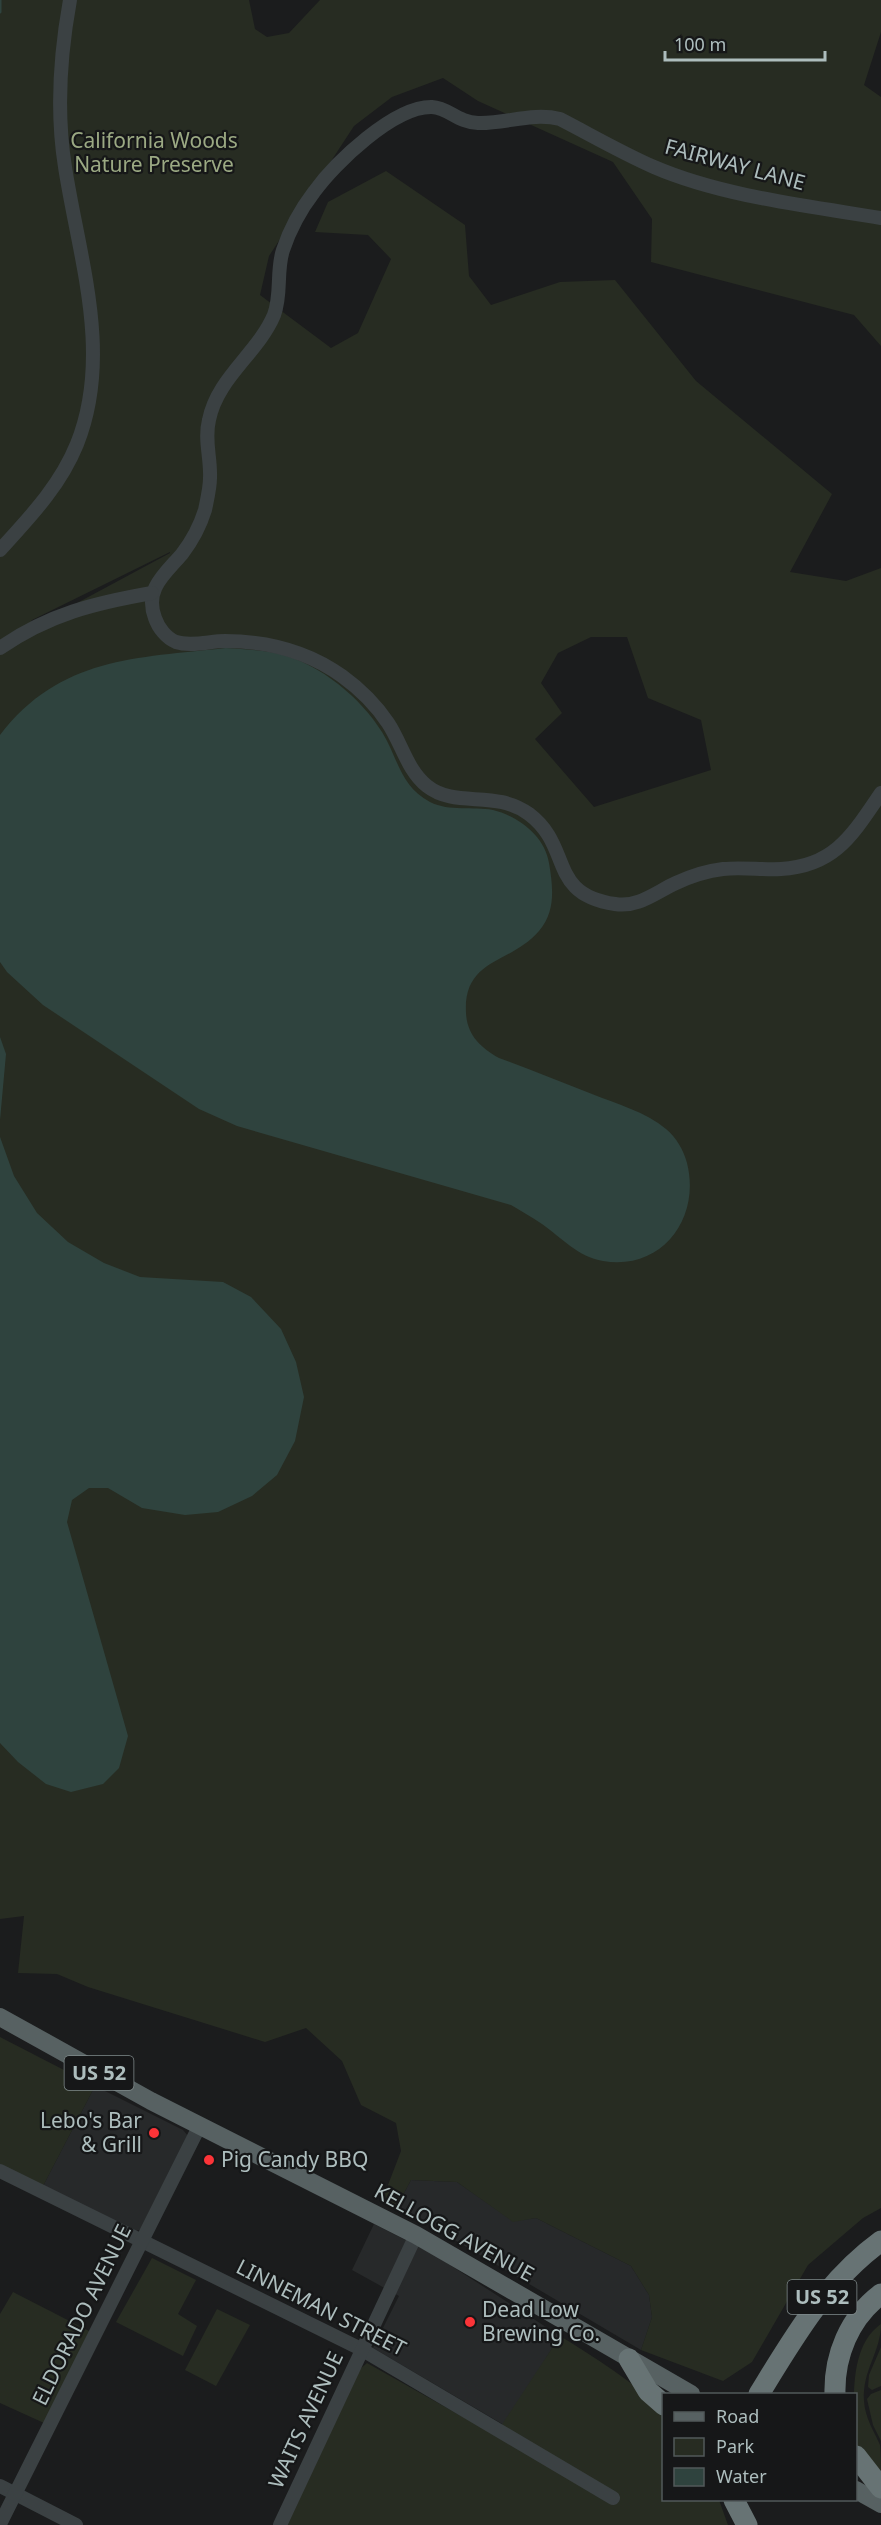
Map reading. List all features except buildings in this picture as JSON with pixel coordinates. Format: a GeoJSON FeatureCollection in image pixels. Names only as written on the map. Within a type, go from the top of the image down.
{"type":"FeatureCollection","features":[{"type":"Feature","properties":{"kind":"highway","name":"US 52"},"geometry":{"type":"LineString","coordinates":[[760,2393],[816,2303],[859,2257],[881,2241]]}},
{"type":"Feature","properties":{"kind":"highway"},"geometry":{"type":"LineString","coordinates":[[835,2393],[836,2370],[843,2344],[857,2319],[881,2294]]}},
{"type":"Feature","properties":{"kind":"highway"},"geometry":{"type":"LineString","coordinates":[[629,2359],[648,2391],[662,2404]]}},
{"type":"Feature","properties":{"kind":"highway"},"geometry":{"type":"LineString","coordinates":[[857,2458],[881,2488]]}},
{"type":"Feature","properties":{"kind":"highway"},"geometry":{"type":"LineString","coordinates":[[735,2501],[747,2525]]}},
{"type":"Feature","properties":{"kind":"main road","name":"KELLOGG AVENUE"},"geometry":{"type":"LineString","coordinates":[[0,2017],[141,2096],[416,2235],[689,2393]]}},
{"type":"Feature","properties":{"kind":"main road"},"geometry":{"type":"LineString","coordinates":[[857,2491],[881,2504]]}},
{"type":"Feature","properties":{"kind":"street"},"geometry":{"type":"LineString","coordinates":[[0,550],[32,516],[59,479],[76,445],[91,397],[94,347],[91,311],[64,165],[60,116],[61,48],[70,0]]}},
{"type":"Feature","properties":{"kind":"street","name":"FAIRWAY LANE"},"geometry":{"type":"LineString","coordinates":[[152,593],[163,574],[191,541],[199,526],[204,513],[210,477],[207,436],[213,406],[233,373],[270,322],[279,299],[282,254],[302,209],[325,178],[364,141],[403,113],[436,108],[445,110],[457,119],[484,123],[535,116],[560,119],[653,167],[677,176],[766,198],[881,218]]}},
{"type":"Feature","properties":{"kind":"street"},"geometry":{"type":"LineString","coordinates":[[0,648],[41,622],[62,614],[104,602],[152,593],[152,607],[156,621],[173,640],[190,644],[222,641],[275,645],[309,657],[339,674],[375,705],[388,724],[410,766],[429,787],[460,798],[499,800],[526,812],[544,829],[555,845],[569,883],[586,896],[614,904],[639,902],[673,884],[710,871],[734,868],[806,867],[819,862],[845,842],[881,794]]}},
{"type":"Feature","properties":{"kind":"street","name":"ELDORADO AVENUE"},"geometry":{"type":"LineString","coordinates":[[0,2524],[200,2125]]}},
{"type":"Feature","properties":{"kind":"street","name":"LINNEMAN STREET"},"geometry":{"type":"LineString","coordinates":[[0,2171],[361,2349],[613,2498]]}},
{"type":"Feature","properties":{"kind":"street","name":"WAITS AVENUE"},"geometry":{"type":"LineString","coordinates":[[280,2525],[416,2235]]}},
{"type":"Feature","properties":{"kind":"street"},"geometry":{"type":"LineString","coordinates":[[0,2486],[76,2525]]}},
{"type":"Feature","properties":{"kind":"shaded area"},"geometry":{"type":"Polygon","coordinates":[[[95,2086],[183,2130],[188,2136],[143,2229],[132,2232],[43,2186],[95,2086]]]}},
{"type":"Feature","properties":{"kind":"shaded area"},"geometry":{"type":"Polygon","coordinates":[[[411,2180],[457,2182],[513,2221],[536,2218],[631,2266],[649,2295],[652,2317],[641,2350],[397,2206],[411,2180]]]}},
{"type":"Feature","properties":{"kind":"shaded area"},"geometry":{"type":"Polygon","coordinates":[[[374,2224],[433,2254],[560,2336],[504,2425],[373,2348],[399,2296],[352,2270],[374,2224]]]}},
{"type":"Feature","properties":{"kind":"green space","name":"California Woods Nature Preserve"},"geometry":{"type":"Polygon","coordinates":[[[0,0],[249,0],[255,29],[267,37],[289,33],[320,0],[881,0],[881,32],[864,85],[881,97],[881,346],[854,315],[651,262],[652,219],[613,162],[478,101],[443,78],[392,97],[354,126],[269,256],[260,295],[331,348],[358,333],[391,259],[368,235],[315,232],[328,202],[386,171],[465,225],[469,276],[491,305],[560,282],[615,280],[696,381],[832,494],[790,572],[846,581],[881,568],[881,2208],[863,2218],[808,2265],[752,2362],[723,2381],[641,2350],[652,2317],[649,2295],[631,2266],[536,2218],[513,2222],[457,2182],[411,2180],[397,2206],[383,2198],[401,2151],[396,2123],[361,2105],[342,2061],[306,2028],[265,2042],[88,1987],[57,1974],[18,1973],[24,1916],[0,1919],[0,0]],[[170,553],[32,620],[25,631],[170,553]],[[591,637],[558,653],[541,683],[562,713],[535,739],[594,807],[711,770],[701,720],[648,698],[627,637],[591,637]]]}},
{"type":"Feature","properties":{"kind":"green space"},"geometry":{"type":"Polygon","coordinates":[[[0,2037],[95,2086],[43,2186],[0,2164],[0,2037]]]}},
{"type":"Feature","properties":{"kind":"green space"},"geometry":{"type":"Polygon","coordinates":[[[152,2258],[196,2280],[178,2314],[197,2326],[183,2356],[116,2322],[152,2258]]]}},
{"type":"Feature","properties":{"kind":"green space"},"geometry":{"type":"Polygon","coordinates":[[[13,2292],[91,2332],[44,2423],[0,2403],[0,2314],[13,2292]]]}},
{"type":"Feature","properties":{"kind":"green space"},"geometry":{"type":"Polygon","coordinates":[[[217,2309],[250,2325],[216,2386],[185,2370],[217,2309]]]}},
{"type":"Feature","properties":{"kind":"green space"},"geometry":{"type":"Polygon","coordinates":[[[881,2324],[878,2343],[868,2370],[864,2401],[868,2419],[880,2445],[881,2478],[857,2452],[855,2383],[862,2349],[870,2335],[881,2324]]]}},
{"type":"Feature","properties":{"kind":"green space"},"geometry":{"type":"Polygon","coordinates":[[[560,2336],[627,2380],[662,2410],[662,2501],[719,2501],[728,2525],[286,2525],[360,2369],[367,2363],[495,2435],[560,2336]]]}},
{"type":"Feature","properties":{"kind":"green space"},"geometry":{"type":"Polygon","coordinates":[[[881,2347],[881,2386],[872,2390],[868,2387],[869,2375],[881,2347]]]}},
{"type":"Feature","properties":{"kind":"green space"},"geometry":{"type":"Polygon","coordinates":[[[881,2390],[881,2441],[873,2425],[867,2399],[871,2394],[881,2390]]]}},
{"type":"Feature","properties":{"kind":"water"},"geometry":{"type":"Polygon","coordinates":[[[226,648],[280,654],[324,674],[351,695],[373,719],[406,780],[420,795],[430,802],[445,807],[493,810],[512,817],[529,829],[542,844],[549,863],[552,881],[552,899],[548,915],[539,931],[528,942],[491,964],[472,982],[467,995],[466,1013],[469,1028],[486,1050],[499,1058],[640,1113],[658,1123],[673,1136],[682,1149],[687,1163],[690,1183],[688,1203],[682,1221],[659,1249],[643,1258],[624,1262],[594,1259],[578,1251],[542,1224],[511,1205],[237,1126],[199,1109],[43,1005],[7,972],[0,962],[0,735],[23,709],[48,690],[74,676],[131,659],[226,648]]]}},
{"type":"Feature","properties":{"kind":"water"},"geometry":{"type":"Polygon","coordinates":[[[0,1037],[6,1054],[0,1120],[0,1037]]]}},
{"type":"Feature","properties":{"kind":"water"},"geometry":{"type":"Polygon","coordinates":[[[0,1137],[14,1176],[37,1213],[68,1242],[104,1263],[140,1277],[223,1282],[251,1297],[281,1329],[296,1362],[304,1397],[295,1441],[277,1475],[252,1496],[218,1512],[185,1515],[142,1508],[108,1488],[89,1488],[72,1500],[67,1522],[128,1736],[119,1768],[103,1784],[71,1792],[46,1784],[18,1762],[0,1743],[0,1137]]]}},
{"type":"Feature","properties":{"kind":"waterway"},"geometry":{"type":"LineString","coordinates":[[0,0],[0,12]]}},
{"type":"Feature","properties":{"kind":"place","name":"Lebo's Bar & Grill"},"geometry":{"type":"Point","coordinates":[154,2133]}},
{"type":"Feature","properties":{"kind":"place","name":"Pig Candy BBQ"},"geometry":{"type":"Point","coordinates":[209,2160]}},
{"type":"Feature","properties":{"kind":"place","name":"Dead Low Brewing Co."},"geometry":{"type":"Point","coordinates":[470,2322]}}]}
